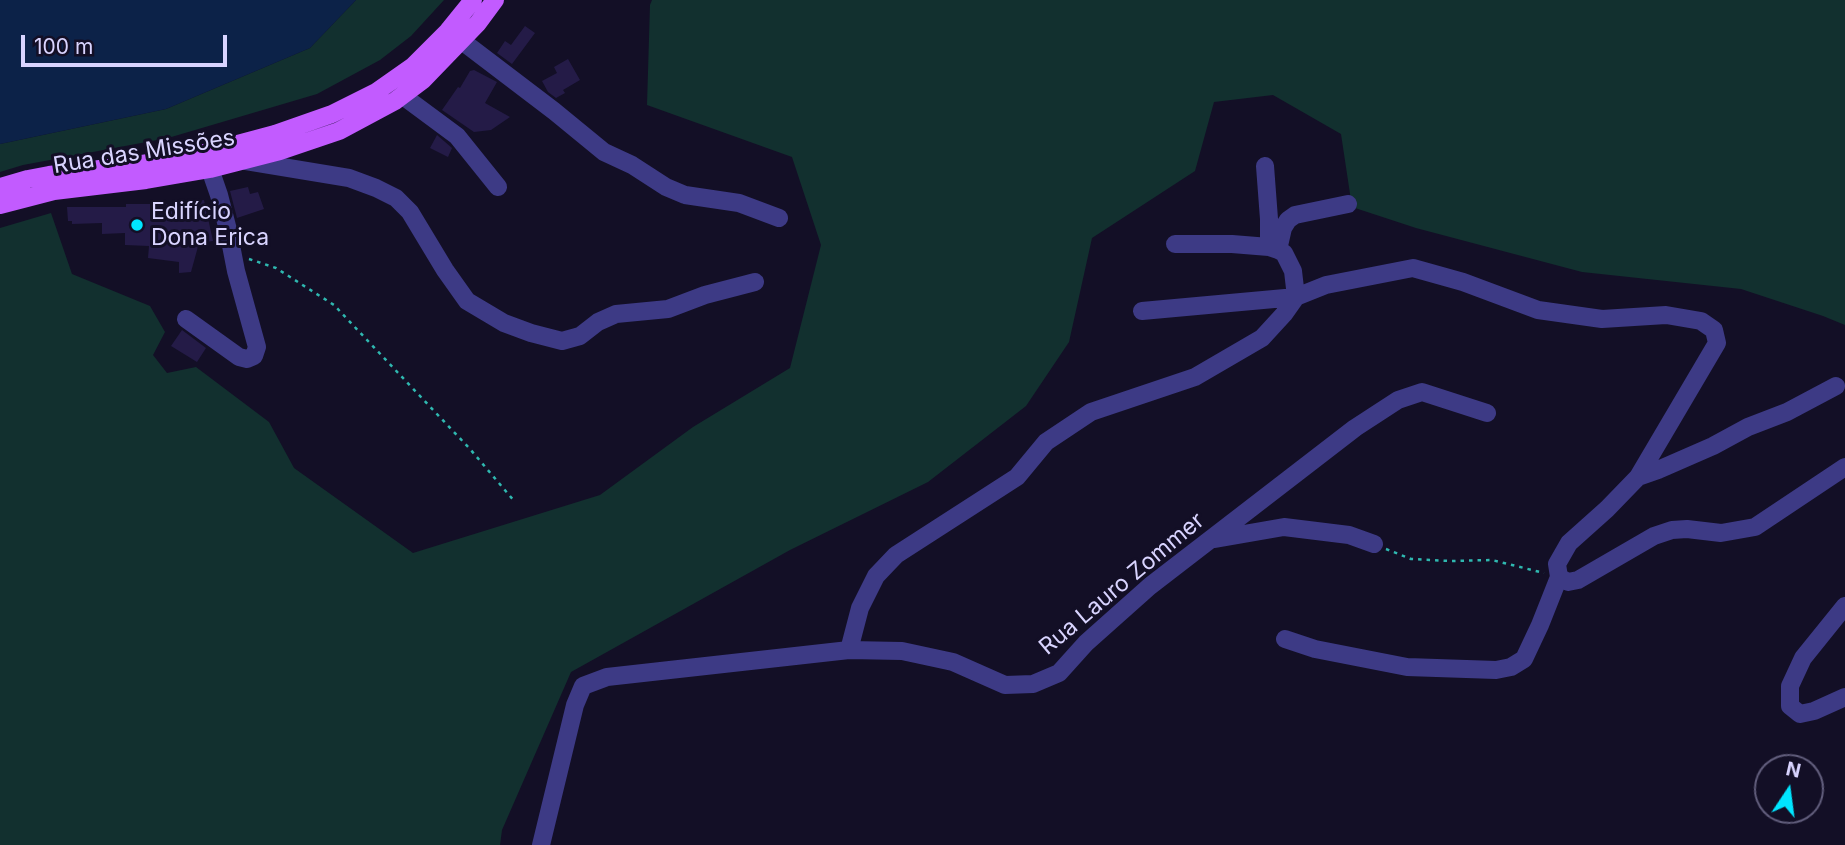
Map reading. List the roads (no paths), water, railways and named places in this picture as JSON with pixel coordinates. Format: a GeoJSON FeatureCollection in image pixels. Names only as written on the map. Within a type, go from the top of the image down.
{"type":"FeatureCollection","features":[{"type":"Feature","properties":{"kind":"main road","name":"Rua das Missões"},"geometry":{"type":"LineString","coordinates":[[0,187],[49,175],[193,156],[275,134],[332,114],[376,92],[413,66],[448,31],[473,0]]}},
{"type":"Feature","properties":{"kind":"main road","name":"Rua das Missões"},"geometry":{"type":"LineString","coordinates":[[0,205],[54,191],[210,169],[280,151],[339,131],[403,96],[432,73],[478,23],[495,0]]}},
{"type":"Feature","properties":{"kind":"street"},"geometry":{"type":"LineString","coordinates":[[462,41],[604,152],[632,165],[666,187],[685,195],[739,203],[779,218]]}},
{"type":"Feature","properties":{"kind":"street"},"geometry":{"type":"LineString","coordinates":[[403,96],[457,136],[498,187]]}},
{"type":"Feature","properties":{"kind":"street"},"geometry":{"type":"LineString","coordinates":[[246,161],[349,178],[396,198],[410,212],[467,301],[504,323],[562,341],[580,336],[598,322],[616,314],[668,309],[705,295],[755,282]]}},
{"type":"Feature","properties":{"kind":"street"},"geometry":{"type":"LineString","coordinates":[[1265,166],[1273,248]]}},
{"type":"Feature","properties":{"kind":"street"},"geometry":{"type":"LineString","coordinates":[[186,319],[239,357],[247,359],[254,356],[257,346],[210,169]]}},
{"type":"Feature","properties":{"kind":"street"},"geometry":{"type":"LineString","coordinates":[[1273,248],[1288,220],[1295,215],[1348,204]]}},
{"type":"Feature","properties":{"kind":"street"},"geometry":{"type":"LineString","coordinates":[[849,650],[860,608],[876,576],[896,555],[1017,477],[1046,442],[1091,412],[1195,377],[1262,338],[1296,297],[1293,271],[1284,253],[1273,248],[1232,244],[1175,244]]}},
{"type":"Feature","properties":{"kind":"street"},"geometry":{"type":"LineString","coordinates":[[1142,311],[1296,297],[1326,285],[1413,268],[1463,282],[1538,310],[1602,319],[1666,315],[1701,321],[1714,330],[1717,343],[1638,477],[1569,542],[1558,564],[1559,577],[1524,659],[1511,667],[1496,670],[1407,667],[1315,649],[1285,639]]}},
{"type":"Feature","properties":{"kind":"street"},"geometry":{"type":"LineString","coordinates":[[1638,477],[1713,446],[1836,386]]}},
{"type":"Feature","properties":{"kind":"street","name":"Rua Lauro Zommer"},"geometry":{"type":"LineString","coordinates":[[541,845],[575,705],[583,686],[607,677],[849,650],[902,651],[953,662],[1005,685],[1033,684],[1059,673],[1086,643],[1150,586],[1280,484],[1355,428],[1398,400],[1422,393],[1487,413]]}},
{"type":"Feature","properties":{"kind":"street"},"geometry":{"type":"LineString","coordinates":[[1559,577],[1568,582],[1578,580],[1654,536],[1672,530],[1721,533],[1755,527],[1845,467]]}},
{"type":"Feature","properties":{"kind":"street"},"geometry":{"type":"LineString","coordinates":[[1212,540],[1284,527],[1349,535],[1374,544]]}},
{"type":"Feature","properties":{"kind":"street"},"geometry":{"type":"LineString","coordinates":[[1845,606],[1803,658],[1790,686],[1790,706],[1800,714],[1814,712],[1845,697]]}},
{"type":"Feature","properties":{"kind":"water"},"geometry":{"type":"Polygon","coordinates":[[[0,0],[356,0],[310,48],[166,109],[0,144],[0,0]]]}},
{"type":"Feature","properties":{"kind":"place","name":"Edifício Dona Erica"},"geometry":{"type":"Point","coordinates":[137,225]}}]}
